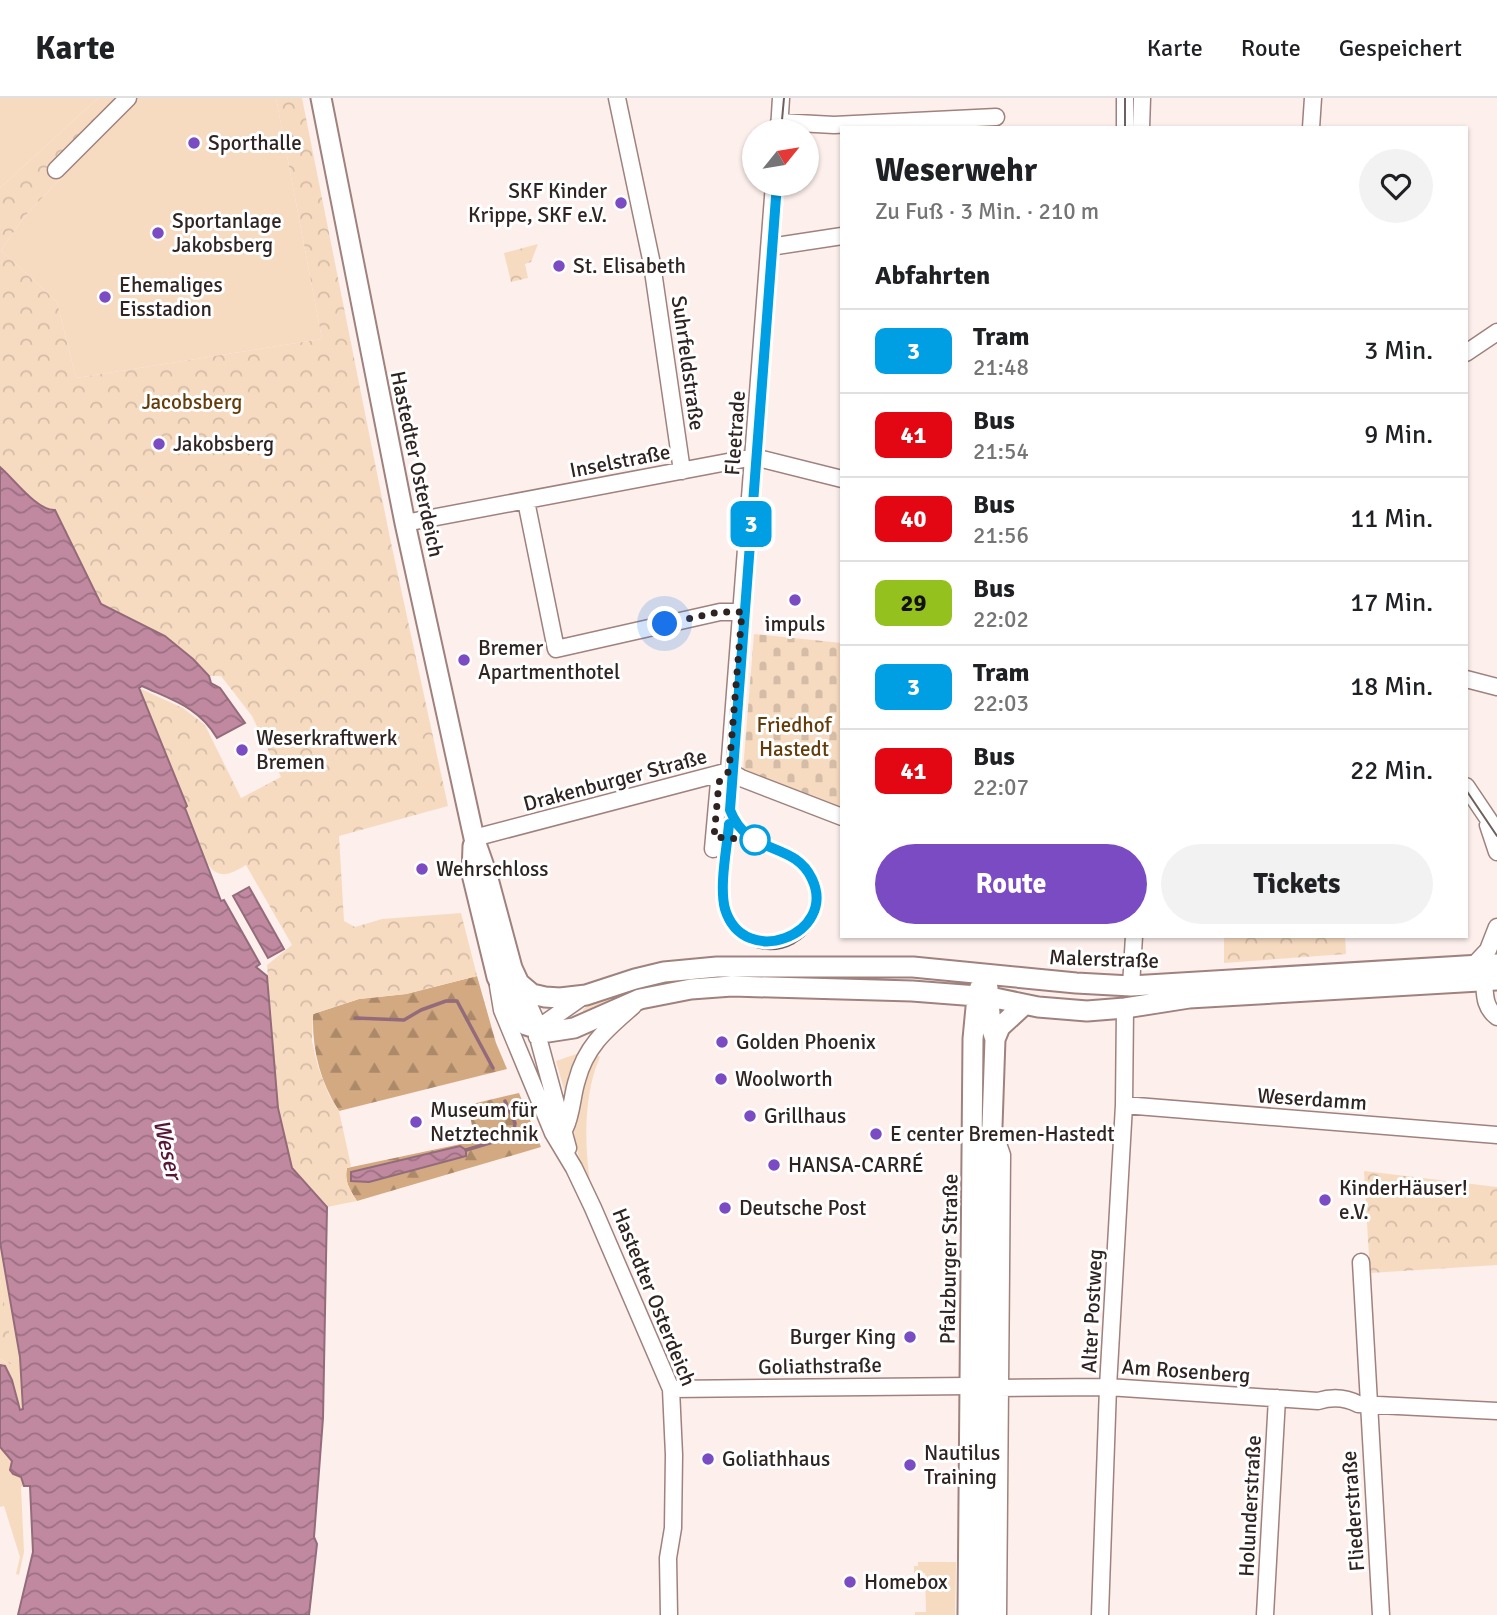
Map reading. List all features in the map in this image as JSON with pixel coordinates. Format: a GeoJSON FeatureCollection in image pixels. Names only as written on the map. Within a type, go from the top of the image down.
{"type":"FeatureCollection","features":[{"type":"Feature","properties":{"kind":"main road","name":"Hastedter Osterdeich"},"geometry":{"type":"LineString","coordinates":[[321,98],[405,523],[474,838],[487,874],[512,968],[519,983]]}},
{"type":"Feature","properties":{"kind":"main road","name":"Hastedter Osterdeich"},"geometry":{"type":"LineString","coordinates":[[474,838],[472,874],[497,977]]}},
{"type":"Feature","properties":{"kind":"main road","name":"Malerstraße"},"geometry":{"type":"LineString","coordinates":[[540,1030],[562,1032],[640,999],[691,989],[732,986],[912,991],[984,997],[1061,1010],[1125,1008],[1189,999],[1485,975],[1497,964]]}},
{"type":"Feature","properties":{"kind":"main road","name":"Malerstraße"},"geometry":{"type":"LineString","coordinates":[[519,983],[532,994],[581,999],[635,979],[701,968],[913,967],[1131,986],[1485,975]]}},
{"type":"Feature","properties":{"kind":"main road","name":"Pfalzburger Straße"},"geometry":{"type":"LineString","coordinates":[[968,1615],[974,1039],[984,997],[985,973]]}},
{"type":"Feature","properties":{"kind":"main road"},"geometry":{"type":"LineString","coordinates":[[497,977],[516,1015],[526,1025],[540,1030]]}},
{"type":"Feature","properties":{"kind":"main road","name":"Pfalzburger Straße"},"geometry":{"type":"LineString","coordinates":[[983,1615],[988,1157],[992,1126],[995,1040],[984,997]]}},
{"type":"Feature","properties":{"kind":"main road"},"geometry":{"type":"LineString","coordinates":[[995,1040],[1000,1027],[1024,1005]]}},
{"type":"Feature","properties":{"kind":"street"},"geometry":{"type":"LineString","coordinates":[[56,170],[128,98]]}},
{"type":"Feature","properties":{"kind":"street","name":"Suhrfeldstraße"},"geometry":{"type":"LineString","coordinates":[[617,98],[652,264],[682,471]]}},
{"type":"Feature","properties":{"kind":"street"},"geometry":{"type":"LineString","coordinates":[[780,119],[781,98]]}},
{"type":"Feature","properties":{"kind":"street"},"geometry":{"type":"LineString","coordinates":[[1125,98],[1125,126]]}},
{"type":"Feature","properties":{"kind":"street"},"geometry":{"type":"LineString","coordinates":[[1141,126],[1142,98]]}},
{"type":"Feature","properties":{"kind":"street"},"geometry":{"type":"LineString","coordinates":[[1311,126],[1313,98]]}},
{"type":"Feature","properties":{"kind":"street"},"geometry":{"type":"LineString","coordinates":[[819,125],[996,117]]}},
{"type":"Feature","properties":{"kind":"street","name":"Fleetrade"},"geometry":{"type":"LineString","coordinates":[[713,849],[719,782],[729,771],[773,196]]}},
{"type":"Feature","properties":{"kind":"street"},"geometry":{"type":"LineString","coordinates":[[770,247],[840,236]]}},
{"type":"Feature","properties":{"kind":"street"},"geometry":{"type":"LineString","coordinates":[[1468,352],[1497,332]]}},
{"type":"Feature","properties":{"kind":"street","name":"Inselstraße"},"geometry":{"type":"LineString","coordinates":[[405,523],[754,457],[840,478]]}},
{"type":"Feature","properties":{"kind":"street"},"geometry":{"type":"LineString","coordinates":[[526,500],[556,649],[719,612],[742,612]]}},
{"type":"Feature","properties":{"kind":"street"},"geometry":{"type":"LineString","coordinates":[[1468,680],[1497,687]]}},
{"type":"Feature","properties":{"kind":"street","name":"Drakenburger Straße"},"geometry":{"type":"LineString","coordinates":[[474,838],[729,771],[840,816]]}},
{"type":"Feature","properties":{"kind":"street"},"geometry":{"type":"LineString","coordinates":[[1468,789],[1497,832]]}},
{"type":"Feature","properties":{"kind":"street"},"geometry":{"type":"LineString","coordinates":[[1478,804],[1497,852]]}},
{"type":"Feature","properties":{"kind":"street"},"geometry":{"type":"LineString","coordinates":[[1497,927],[1488,950],[1485,975],[1486,1004],[1489,1011],[1497,1017]]}},
{"type":"Feature","properties":{"kind":"street"},"geometry":{"type":"LineString","coordinates":[[1131,986],[1134,938]]}},
{"type":"Feature","properties":{"kind":"street","name":"Hastedter Osterdeich"},"geometry":{"type":"LineString","coordinates":[[497,977],[502,1010],[524,1065],[553,1133],[573,1167],[671,1388],[674,1455],[673,1528],[668,1558],[669,1615]]}},
{"type":"Feature","properties":{"kind":"street","name":"Hastedter Osterdeich"},"geometry":{"type":"LineString","coordinates":[[519,983],[540,1030],[539,1041],[573,1167]]}},
{"type":"Feature","properties":{"kind":"street"},"geometry":{"type":"LineString","coordinates":[[580,1026],[575,1014],[581,999]]}},
{"type":"Feature","properties":{"kind":"street","name":"Malerstraße"},"geometry":{"type":"LineString","coordinates":[[524,1065],[540,1030],[556,1015],[581,999]]}},
{"type":"Feature","properties":{"kind":"street"},"geometry":{"type":"LineString","coordinates":[[564,1130],[577,1077],[587,1055],[600,1034],[640,999]]}},
{"type":"Feature","properties":{"kind":"street","name":"Alter Postweg"},"geometry":{"type":"LineString","coordinates":[[1100,1615],[1108,1387],[1124,1105],[1125,1008]]}},
{"type":"Feature","properties":{"kind":"street","name":"Malerstraße"},"geometry":{"type":"LineString","coordinates":[[580,1026],[588,1034],[600,1034]]}},
{"type":"Feature","properties":{"kind":"street","name":"Weserdamm"},"geometry":{"type":"LineString","coordinates":[[1124,1105],[1497,1135]]}},
{"type":"Feature","properties":{"kind":"street","name":"Pfalzburger Straße"},"geometry":{"type":"LineString","coordinates":[[992,1126],[1002,1155],[998,1615]]}},
{"type":"Feature","properties":{"kind":"street"},"geometry":{"type":"LineString","coordinates":[[1361,1262],[1367,1404]]}},
{"type":"Feature","properties":{"kind":"street","name":"Goliathstraße"},"geometry":{"type":"LineString","coordinates":[[671,1388],[970,1386]]}},
{"type":"Feature","properties":{"kind":"street","name":"Am Rosenberg"},"geometry":{"type":"LineString","coordinates":[[999,1388],[1108,1387],[1318,1401],[1328,1398],[1349,1399],[1358,1404],[1497,1411]]}},
{"type":"Feature","properties":{"kind":"street","name":"Holunderstraße"},"geometry":{"type":"LineString","coordinates":[[1265,1615],[1277,1398]]}},
{"type":"Feature","properties":{"kind":"street","name":"Fliederstraße"},"geometry":{"type":"LineString","coordinates":[[1367,1404],[1381,1615]]}},
{"type":"Feature","properties":{"kind":"green space"},"geometry":{"type":"Polygon","coordinates":[[[0,98],[98,98],[0,188],[0,98]]]}},
{"type":"Feature","properties":{"kind":"green space","name":"Jacobsberg"},"geometry":{"type":"Polygon","coordinates":[[[98,98],[133,98],[133,101],[25,216],[1,250],[57,302],[76,378],[322,339],[276,98],[302,98],[390,538],[448,806],[339,836],[344,921],[355,927],[382,919],[461,913],[477,976],[406,994],[359,999],[313,1014],[312,1041],[318,1067],[329,1095],[339,1111],[351,1166],[347,1168],[347,1181],[357,1201],[327,1207],[292,1168],[278,1108],[267,965],[292,945],[246,865],[230,873],[221,874],[207,863],[139,688],[183,708],[205,725],[241,798],[281,777],[252,716],[221,676],[209,676],[165,636],[101,604],[55,510],[47,509],[32,500],[0,467],[0,188],[98,98]]]}},
{"type":"Feature","properties":{"kind":"green space","name":"Sportanlage Jakobsberg"},"geometry":{"type":"Polygon","coordinates":[[[133,98],[276,98],[322,339],[76,378],[57,302],[1,250],[25,216],[133,98]]]}},
{"type":"Feature","properties":{"kind":"green space"},"geometry":{"type":"Polygon","coordinates":[[[538,244],[531,262],[525,264],[528,278],[511,282],[504,253],[538,244]]]}},
{"type":"Feature","properties":{"kind":"green space","name":"Friedhof Hastedt"},"geometry":{"type":"Polygon","coordinates":[[[754,634],[840,643],[840,807],[743,770],[754,634]]]}},
{"type":"Feature","properties":{"kind":"green space"},"geometry":{"type":"Polygon","coordinates":[[[1224,938],[1345,938],[1346,954],[1224,963],[1224,938]]]}},
{"type":"Feature","properties":{"kind":"green space"},"geometry":{"type":"Polygon","coordinates":[[[695,975],[694,979],[652,987],[583,1017],[583,1010],[589,1003],[695,975]]]}},
{"type":"Feature","properties":{"kind":"green space"},"geometry":{"type":"Polygon","coordinates":[[[477,976],[496,1043],[507,1069],[339,1111],[318,1065],[313,1014],[359,999],[406,994],[477,976]]]}},
{"type":"Feature","properties":{"kind":"green space"},"geometry":{"type":"Polygon","coordinates":[[[585,1051],[566,1097],[556,1061],[585,1051]]]}},
{"type":"Feature","properties":{"kind":"green space"},"geometry":{"type":"Polygon","coordinates":[[[594,1053],[600,1057],[588,1102],[586,1134],[590,1181],[586,1182],[576,1144],[574,1115],[594,1053]]]}},
{"type":"Feature","properties":{"kind":"green space"},"geometry":{"type":"Polygon","coordinates":[[[519,1093],[541,1147],[357,1201],[347,1181],[347,1168],[475,1141],[468,1105],[519,1093]]]}},
{"type":"Feature","properties":{"kind":"green space"},"geometry":{"type":"Polygon","coordinates":[[[1364,1171],[1497,1187],[1497,1265],[1370,1273],[1364,1171]]]}},
{"type":"Feature","properties":{"kind":"green space"},"geometry":{"type":"Polygon","coordinates":[[[0,1242],[20,1357],[21,1411],[12,1380],[5,1367],[0,1365],[0,1359],[9,1364],[13,1361],[0,1279],[0,1242]]]}},
{"type":"Feature","properties":{"kind":"green space"},"geometry":{"type":"Polygon","coordinates":[[[0,1279],[14,1361],[10,1364],[0,1359],[0,1279]]]}},
{"type":"Feature","properties":{"kind":"green space"},"geometry":{"type":"Polygon","coordinates":[[[0,1447],[13,1461],[24,1486],[21,1487],[24,1552],[19,1575],[16,1574],[20,1557],[4,1506],[0,1507],[0,1447]]]}},
{"type":"Feature","properties":{"kind":"green space"},"geometry":{"type":"Polygon","coordinates":[[[918,1562],[956,1562],[955,1615],[915,1615],[915,1612],[926,1612],[925,1573],[914,1573],[914,1566],[918,1566],[918,1562]]]}},
{"type":"Feature","properties":{"kind":"water","name":"Weser"},"geometry":{"type":"Polygon","coordinates":[[[0,467],[33,500],[55,510],[101,604],[165,636],[193,659],[209,676],[211,683],[220,688],[245,723],[217,738],[202,719],[184,706],[142,686],[139,688],[187,806],[185,808],[221,901],[224,900],[260,964],[256,967],[267,976],[278,1108],[292,1168],[327,1207],[323,1418],[314,1537],[317,1544],[309,1615],[18,1615],[33,1552],[30,1486],[24,1486],[21,1477],[13,1474],[10,1470],[12,1461],[0,1447],[0,1365],[5,1366],[12,1380],[20,1410],[23,1409],[20,1357],[0,1242],[0,467]]]}},
{"type":"Feature","properties":{"kind":"water"},"geometry":{"type":"Polygon","coordinates":[[[249,887],[284,949],[268,958],[233,896],[249,887]]]}},
{"type":"Feature","properties":{"kind":"water"},"geometry":{"type":"Polygon","coordinates":[[[460,1146],[466,1150],[466,1156],[369,1182],[351,1181],[351,1172],[460,1146]]]}},
{"type":"Feature","properties":{"kind":"waterway"},"geometry":{"type":"LineString","coordinates":[[355,1018],[404,1020],[421,1010],[446,1001],[457,1001],[493,1068]]}},
{"type":"Feature","properties":{"kind":"waterway"},"geometry":{"type":"LineString","coordinates":[[466,1150],[493,1142],[514,1130],[515,1123],[505,1101]]}},
{"type":"Feature","properties":{"kind":"tram line"},"geometry":{"type":"LineString","coordinates":[[782,119],[784,98]]}},
{"type":"Feature","properties":{"kind":"tram line"},"geometry":{"type":"LineString","coordinates":[[1125,98],[1125,126]]}},
{"type":"Feature","properties":{"kind":"tram line"},"geometry":{"type":"LineString","coordinates":[[730,811],[726,771],[771,196]]}},
{"type":"Feature","properties":{"kind":"tram line"},"geometry":{"type":"LineString","coordinates":[[730,811],[776,196]]}},
{"type":"Feature","properties":{"kind":"tram line","name":"3"},"geometry":{"type":"LineString","coordinates":[[729,824],[723,891],[725,908],[731,921],[742,933],[760,941],[778,942],[787,939],[802,928],[812,914],[816,889],[812,878],[805,867],[793,857],[746,836],[730,810],[776,196]]}},
{"type":"Feature","properties":{"kind":"tram line"},"geometry":{"type":"LineString","coordinates":[[1468,793],[1497,836]]}},
{"type":"Feature","properties":{"kind":"tram line"},"geometry":{"type":"LineString","coordinates":[[730,811],[736,824],[746,835],[804,862],[815,872],[822,885],[822,905],[816,922],[794,943],[779,948],[758,948],[738,939],[726,922],[722,894],[730,811]]}},
{"type":"Feature","properties":{"kind":"place","name":"Sporthalle"},"geometry":{"type":"Point","coordinates":[194,143]}},
{"type":"Feature","properties":{"kind":"place","name":"SKF Kinder Krippe, SKF e.V."},"geometry":{"type":"Point","coordinates":[621,203]}},
{"type":"Feature","properties":{"kind":"place","name":"Sportanlage Jakobsberg"},"geometry":{"type":"Point","coordinates":[158,233]}},
{"type":"Feature","properties":{"kind":"place","name":"St. Elisabeth"},"geometry":{"type":"Point","coordinates":[559,266]}},
{"type":"Feature","properties":{"kind":"place","name":"Ehemaliges Eisstadion"},"geometry":{"type":"Point","coordinates":[105,297]}},
{"type":"Feature","properties":{"kind":"place","name":"Jakobsberg"},"geometry":{"type":"Point","coordinates":[159,444]}},
{"type":"Feature","properties":{"kind":"place","name":"impuls"},"geometry":{"type":"Point","coordinates":[795,600]}},
{"type":"Feature","properties":{"kind":"place","name":"Bremer Apartmenthotel"},"geometry":{"type":"Point","coordinates":[464,660]}},
{"type":"Feature","properties":{"kind":"place","name":"Weserkraftwerk Bremen"},"geometry":{"type":"Point","coordinates":[242,750]}},
{"type":"Feature","properties":{"kind":"place","name":"Wehrschloss"},"geometry":{"type":"Point","coordinates":[422,869]}},
{"type":"Feature","properties":{"kind":"place","name":"Golden Phoenix"},"geometry":{"type":"Point","coordinates":[722,1042]}},
{"type":"Feature","properties":{"kind":"place","name":"Woolworth"},"geometry":{"type":"Point","coordinates":[721,1079]}},
{"type":"Feature","properties":{"kind":"place","name":"Grillhaus"},"geometry":{"type":"Point","coordinates":[750,1116]}},
{"type":"Feature","properties":{"kind":"place","name":"Museum für Netztechnik"},"geometry":{"type":"Point","coordinates":[416,1122]}},
{"type":"Feature","properties":{"kind":"place","name":"E center Bremen-Hastedt"},"geometry":{"type":"Point","coordinates":[876,1134]}},
{"type":"Feature","properties":{"kind":"place","name":"HANSA-CARRÉ"},"geometry":{"type":"Point","coordinates":[774,1165]}},
{"type":"Feature","properties":{"kind":"place","name":"KinderHäuser! e.V."},"geometry":{"type":"Point","coordinates":[1325,1200]}},
{"type":"Feature","properties":{"kind":"place","name":"Deutsche Post"},"geometry":{"type":"Point","coordinates":[725,1208]}},
{"type":"Feature","properties":{"kind":"place","name":"Burger King"},"geometry":{"type":"Point","coordinates":[910,1337]}},
{"type":"Feature","properties":{"kind":"place","name":"Goliathhaus"},"geometry":{"type":"Point","coordinates":[708,1459]}},
{"type":"Feature","properties":{"kind":"place","name":"Nautilus Training"},"geometry":{"type":"Point","coordinates":[910,1465]}},
{"type":"Feature","properties":{"kind":"place","name":"Homebox"},"geometry":{"type":"Point","coordinates":[850,1582]}},
{"type":"Feature","properties":{"kind":"route"},"geometry":{"type":"LineString","coordinates":[[665,624],[719,612],[742,612],[729,772],[719,782],[714,837],[755,840]]}}]}
